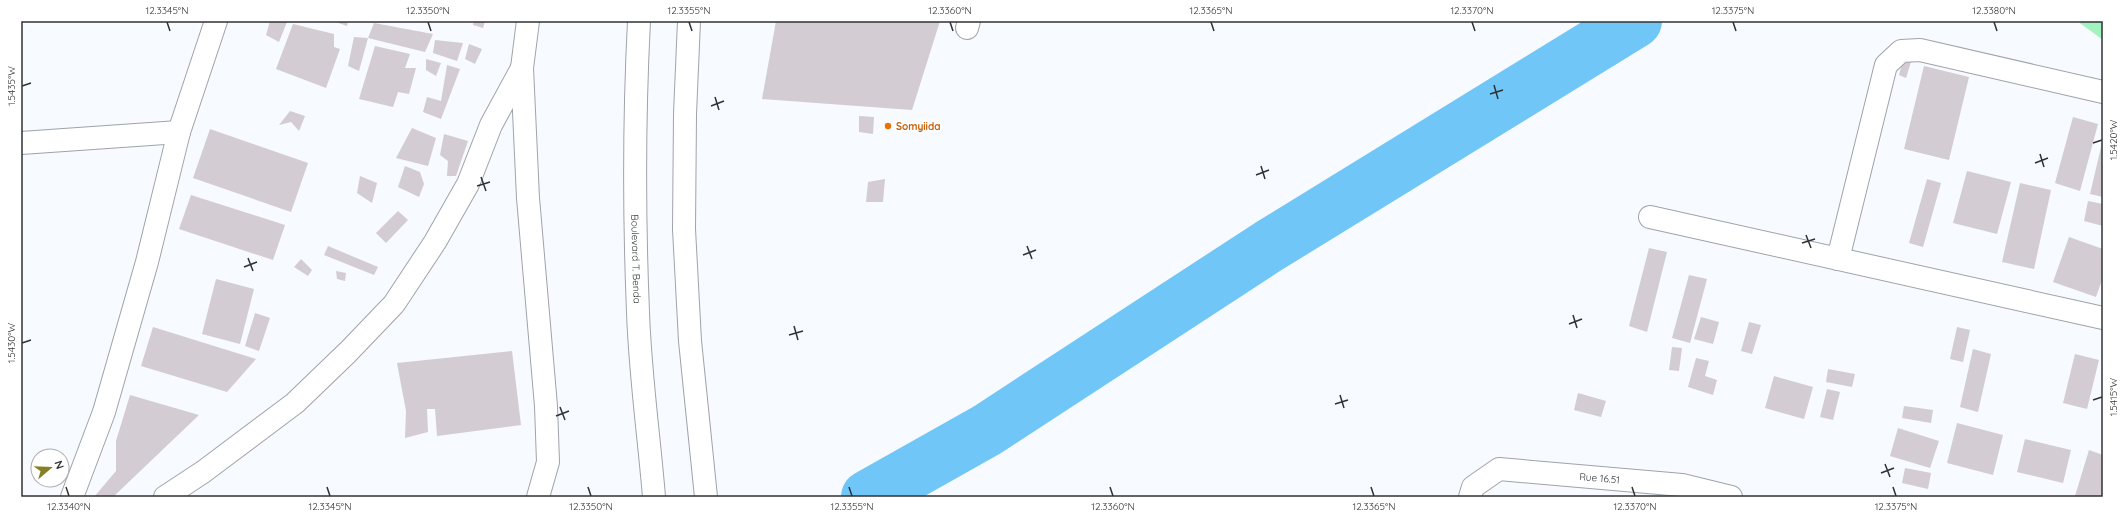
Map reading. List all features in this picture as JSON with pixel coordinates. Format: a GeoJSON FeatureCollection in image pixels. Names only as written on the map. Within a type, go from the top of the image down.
{"type":"FeatureCollection","features":[{"type":"Feature","properties":{"kind":"main road"},"geometry":{"type":"LineString","coordinates":[[72,497],[104,412],[124,337],[147,262],[179,132],[216,21]]}},
{"type":"Feature","properties":{"kind":"main road"},"geometry":{"type":"LineString","coordinates":[[528,21],[522,68],[528,198],[545,399],[548,462],[538,497]]}},
{"type":"Feature","properties":{"kind":"main road","name":"Boulevard T. Benda"},"geometry":{"type":"LineString","coordinates":[[639,21],[635,104],[634,205],[638,314],[654,497]]}},
{"type":"Feature","properties":{"kind":"main road"},"geometry":{"type":"LineString","coordinates":[[689,21],[685,114],[684,229],[690,341],[705,495]]}},
{"type":"Feature","properties":{"kind":"main road"},"geometry":{"type":"LineString","coordinates":[[1838,259],[1886,64],[1901,51],[1920,50],[2103,92]]}},
{"type":"Feature","properties":{"kind":"main road"},"geometry":{"type":"LineString","coordinates":[[165,497],[203,472],[295,402],[348,352],[394,304],[435,242],[468,184],[491,125],[522,68]]}},
{"type":"Feature","properties":{"kind":"main road"},"geometry":{"type":"LineString","coordinates":[[21,143],[179,132]]}},
{"type":"Feature","properties":{"kind":"main road"},"geometry":{"type":"LineString","coordinates":[[1650,217],[2103,318]]}},
{"type":"Feature","properties":{"kind":"main road","name":"Rue 16.51"},"geometry":{"type":"LineString","coordinates":[[1471,492],[1499,469],[1731,497]]}},
{"type":"Feature","properties":{"kind":"green space"},"geometry":{"type":"Polygon","coordinates":[[[2077,21],[2103,21],[2103,40],[2077,21]]]}},
{"type":"Feature","properties":{"kind":"building"},"geometry":{"type":"Polygon","coordinates":[[[270,21],[287,22],[279,42],[266,35],[270,21]]]}},
{"type":"Feature","properties":{"kind":"building"},"geometry":{"type":"Polygon","coordinates":[[[333,21],[348,21],[347,26],[333,21]]]}},
{"type":"Feature","properties":{"kind":"building"},"geometry":{"type":"Polygon","coordinates":[[[474,21],[485,21],[483,28],[473,25],[474,21]]]}},
{"type":"Feature","properties":{"kind":"building"},"geometry":{"type":"Polygon","coordinates":[[[776,21],[940,21],[912,110],[762,99],[776,21]]]}},
{"type":"Feature","properties":{"kind":"building"},"geometry":{"type":"Polygon","coordinates":[[[374,23],[433,34],[425,52],[368,38],[374,23]]]}},
{"type":"Feature","properties":{"kind":"building"},"geometry":{"type":"Polygon","coordinates":[[[293,24],[334,34],[334,47],[340,49],[326,88],[276,69],[293,24]]]}},
{"type":"Feature","properties":{"kind":"building"},"geometry":{"type":"Polygon","coordinates":[[[354,37],[368,38],[359,71],[348,66],[354,37]]]}},
{"type":"Feature","properties":{"kind":"building"},"geometry":{"type":"Polygon","coordinates":[[[435,40],[463,43],[457,61],[433,53],[435,40]]]}},
{"type":"Feature","properties":{"kind":"building"},"geometry":{"type":"Polygon","coordinates":[[[469,44],[482,49],[475,64],[465,59],[469,44]]]}},
{"type":"Feature","properties":{"kind":"building"},"geometry":{"type":"Polygon","coordinates":[[[375,46],[410,54],[405,68],[416,68],[409,94],[398,92],[393,107],[359,99],[375,46]]]}},
{"type":"Feature","properties":{"kind":"building"},"geometry":{"type":"Polygon","coordinates":[[[426,59],[441,63],[436,76],[426,70],[426,59]]]}},
{"type":"Feature","properties":{"kind":"building"},"geometry":{"type":"Polygon","coordinates":[[[1903,59],[1911,62],[1906,78],[1899,75],[1903,59]]]}},
{"type":"Feature","properties":{"kind":"building"},"geometry":{"type":"Polygon","coordinates":[[[447,65],[460,69],[441,119],[423,112],[427,97],[441,101],[447,65]]]}},
{"type":"Feature","properties":{"kind":"building"},"geometry":{"type":"Polygon","coordinates":[[[1924,66],[1969,77],[1949,160],[1904,149],[1924,66]]]}},
{"type":"Feature","properties":{"kind":"building"},"geometry":{"type":"Polygon","coordinates":[[[290,111],[305,116],[299,131],[291,122],[279,125],[290,111]]]}},
{"type":"Feature","properties":{"kind":"building"},"geometry":{"type":"Polygon","coordinates":[[[859,116],[874,117],[873,134],[859,132],[859,116]]]}},
{"type":"Feature","properties":{"kind":"building"},"geometry":{"type":"Polygon","coordinates":[[[2073,117],[2098,124],[2080,191],[2055,183],[2073,117]]]}},
{"type":"Feature","properties":{"kind":"building"},"geometry":{"type":"Polygon","coordinates":[[[412,128],[436,138],[428,166],[396,158],[412,128]]]}},
{"type":"Feature","properties":{"kind":"building"},"geometry":{"type":"Polygon","coordinates":[[[210,129],[308,163],[291,212],[193,178],[210,129]]]}},
{"type":"Feature","properties":{"kind":"building"},"geometry":{"type":"Polygon","coordinates":[[[444,134],[468,141],[456,176],[447,176],[448,161],[440,155],[444,134]]]}},
{"type":"Feature","properties":{"kind":"building"},"geometry":{"type":"Polygon","coordinates":[[[2103,143],[2103,197],[2090,194],[2103,143]]]}},
{"type":"Feature","properties":{"kind":"building"},"geometry":{"type":"Polygon","coordinates":[[[405,166],[420,172],[424,184],[419,197],[398,187],[405,166]]]}},
{"type":"Feature","properties":{"kind":"building"},"geometry":{"type":"Polygon","coordinates":[[[1967,171],[2011,182],[1997,234],[1953,223],[1967,171]]]}},
{"type":"Feature","properties":{"kind":"building"},"geometry":{"type":"Polygon","coordinates":[[[360,176],[377,183],[372,203],[357,193],[360,176]]]}},
{"type":"Feature","properties":{"kind":"building"},"geometry":{"type":"Polygon","coordinates":[[[885,179],[883,202],[866,202],[868,182],[885,179]]]}},
{"type":"Feature","properties":{"kind":"building"},"geometry":{"type":"Polygon","coordinates":[[[1927,179],[1941,183],[1923,247],[1909,243],[1927,179]]]}},
{"type":"Feature","properties":{"kind":"building"},"geometry":{"type":"Polygon","coordinates":[[[2020,183],[2051,190],[2034,269],[2002,262],[2020,183]]]}},
{"type":"Feature","properties":{"kind":"building"},"geometry":{"type":"Polygon","coordinates":[[[191,195],[285,225],[273,260],[179,229],[191,195]]]}},
{"type":"Feature","properties":{"kind":"building"},"geometry":{"type":"Polygon","coordinates":[[[2088,201],[2103,204],[2103,226],[2084,221],[2088,201]]]}},
{"type":"Feature","properties":{"kind":"building"},"geometry":{"type":"Polygon","coordinates":[[[398,211],[408,220],[386,243],[376,233],[398,211]]]}},
{"type":"Feature","properties":{"kind":"building"},"geometry":{"type":"Polygon","coordinates":[[[2069,237],[2103,249],[2103,277],[2096,297],[2053,282],[2069,237]]]}},
{"type":"Feature","properties":{"kind":"building"},"geometry":{"type":"Polygon","coordinates":[[[328,246],[378,267],[374,275],[324,255],[328,246]]]}},
{"type":"Feature","properties":{"kind":"building"},"geometry":{"type":"Polygon","coordinates":[[[1649,248],[1667,252],[1647,332],[1629,326],[1649,248]]]}},
{"type":"Feature","properties":{"kind":"building"},"geometry":{"type":"Polygon","coordinates":[[[301,259],[312,270],[308,276],[294,267],[301,259]]]}},
{"type":"Feature","properties":{"kind":"building"},"geometry":{"type":"Polygon","coordinates":[[[336,271],[346,273],[345,281],[337,279],[336,271]]]}},
{"type":"Feature","properties":{"kind":"building"},"geometry":{"type":"Polygon","coordinates":[[[1689,275],[1707,279],[1690,343],[1672,338],[1689,275]]]}},
{"type":"Feature","properties":{"kind":"building"},"geometry":{"type":"Polygon","coordinates":[[[216,279],[254,289],[240,344],[202,334],[216,279]]]}},
{"type":"Feature","properties":{"kind":"building"},"geometry":{"type":"Polygon","coordinates":[[[255,313],[270,318],[259,351],[245,346],[255,313]]]}},
{"type":"Feature","properties":{"kind":"building"},"geometry":{"type":"Polygon","coordinates":[[[1701,317],[1719,322],[1713,344],[1694,339],[1701,317]]]}},
{"type":"Feature","properties":{"kind":"building"},"geometry":{"type":"Polygon","coordinates":[[[1749,322],[1761,325],[1752,354],[1741,351],[1749,322]]]}},
{"type":"Feature","properties":{"kind":"building"},"geometry":{"type":"Polygon","coordinates":[[[153,327],[256,359],[227,392],[141,366],[153,327]]]}},
{"type":"Feature","properties":{"kind":"building"},"geometry":{"type":"Polygon","coordinates":[[[1957,327],[1970,330],[1963,362],[1950,359],[1957,327]]]}},
{"type":"Feature","properties":{"kind":"building"},"geometry":{"type":"Polygon","coordinates":[[[1672,347],[1682,348],[1679,371],[1669,370],[1672,347]]]}},
{"type":"Feature","properties":{"kind":"building"},"geometry":{"type":"Polygon","coordinates":[[[1973,349],[1991,354],[1978,412],[1960,407],[1973,349]]]}},
{"type":"Feature","properties":{"kind":"building"},"geometry":{"type":"Polygon","coordinates":[[[512,351],[521,425],[437,436],[435,409],[427,409],[428,432],[405,438],[406,411],[397,363],[512,351]]]}},
{"type":"Feature","properties":{"kind":"building"},"geometry":{"type":"Polygon","coordinates":[[[2075,354],[2099,360],[2087,409],[2063,403],[2075,354]]]}},
{"type":"Feature","properties":{"kind":"building"},"geometry":{"type":"Polygon","coordinates":[[[1696,358],[1709,361],[1705,376],[1717,380],[1713,395],[1688,387],[1696,358]]]}},
{"type":"Feature","properties":{"kind":"building"},"geometry":{"type":"Polygon","coordinates":[[[1828,369],[1855,374],[1852,387],[1826,382],[1828,369]]]}},
{"type":"Feature","properties":{"kind":"building"},"geometry":{"type":"Polygon","coordinates":[[[1774,376],[1813,387],[1804,419],[1765,408],[1774,376]]]}},
{"type":"Feature","properties":{"kind":"building"},"geometry":{"type":"Polygon","coordinates":[[[1827,389],[1840,392],[1833,420],[1820,417],[1827,389]]]}},
{"type":"Feature","properties":{"kind":"building"},"geometry":{"type":"Polygon","coordinates":[[[1578,393],[1606,401],[1601,417],[1574,410],[1578,393]]]}},
{"type":"Feature","properties":{"kind":"building"},"geometry":{"type":"Polygon","coordinates":[[[130,395],[199,415],[113,497],[94,497],[116,471],[116,441],[130,395]]]}},
{"type":"Feature","properties":{"kind":"building"},"geometry":{"type":"Polygon","coordinates":[[[1904,406],[1933,410],[1931,423],[1902,418],[1904,406]]]}},
{"type":"Feature","properties":{"kind":"building"},"geometry":{"type":"Polygon","coordinates":[[[1957,423],[2003,435],[1993,475],[1947,463],[1957,423]]]}},
{"type":"Feature","properties":{"kind":"building"},"geometry":{"type":"Polygon","coordinates":[[[1898,428],[1939,441],[1930,468],[1890,456],[1898,428]]]}},
{"type":"Feature","properties":{"kind":"building"},"geometry":{"type":"Polygon","coordinates":[[[2025,439],[2071,450],[2063,483],[2017,472],[2025,439]]]}},
{"type":"Feature","properties":{"kind":"building"},"geometry":{"type":"Polygon","coordinates":[[[2089,450],[2103,455],[2103,497],[2075,496],[2089,450]]]}},
{"type":"Feature","properties":{"kind":"building"},"geometry":{"type":"Polygon","coordinates":[[[1905,468],[1931,473],[1928,489],[1902,483],[1905,468]]]}},
{"type":"Feature","properties":{"kind":"waterway"},"geometry":{"type":"LineString","coordinates":[[868,497],[987,430],[1269,246],[1635,21]]}},
{"type":"Feature","properties":{"kind":"place","name":"Somyiida"},"geometry":{"type":"Point","coordinates":[888,126]}}]}
